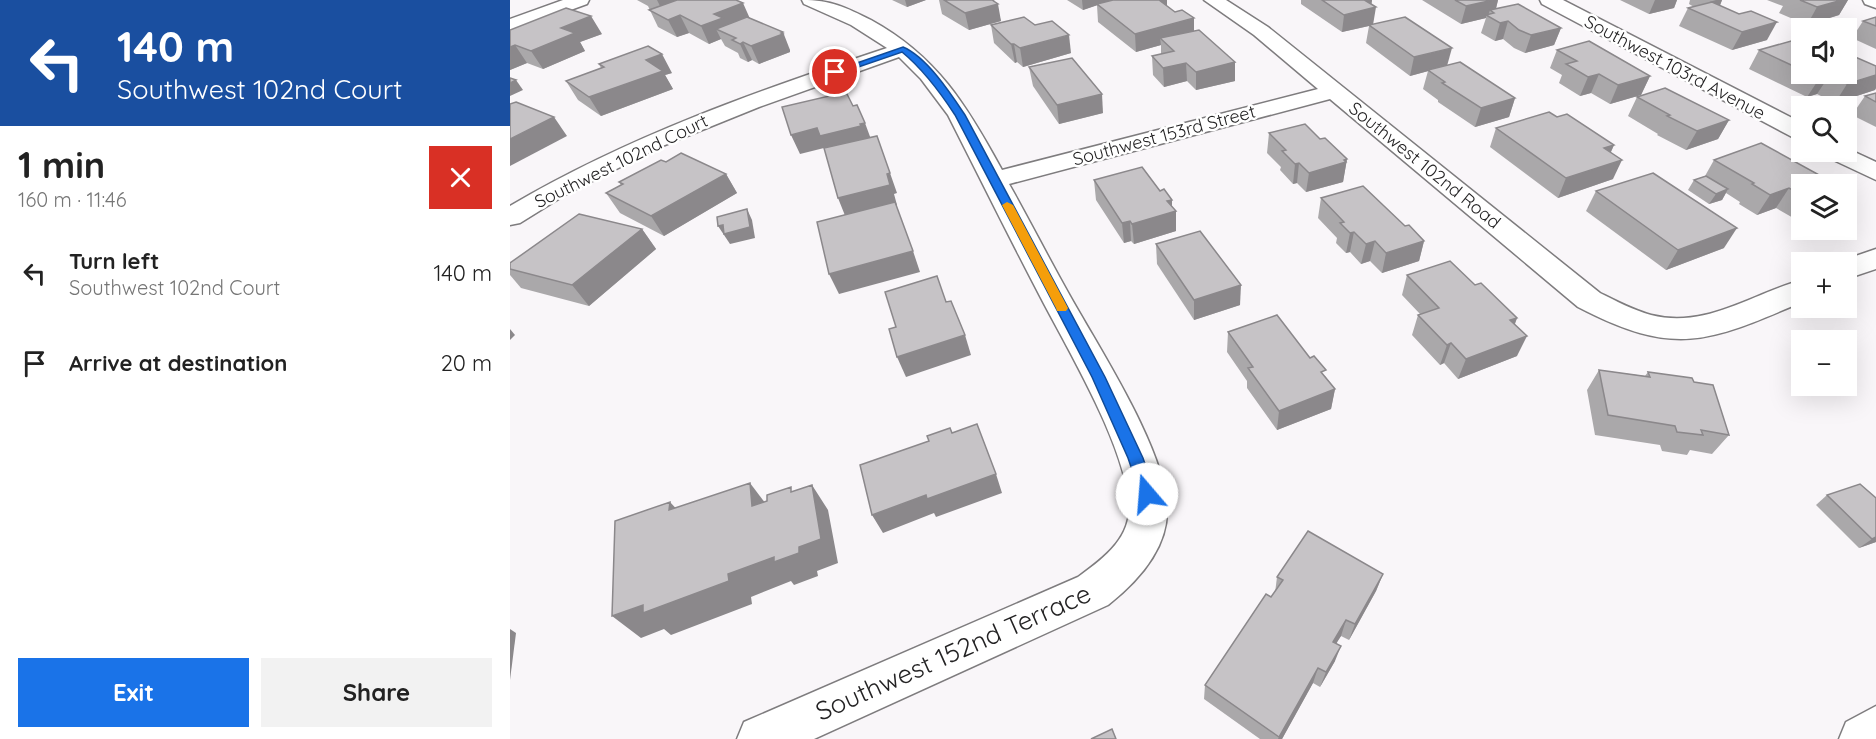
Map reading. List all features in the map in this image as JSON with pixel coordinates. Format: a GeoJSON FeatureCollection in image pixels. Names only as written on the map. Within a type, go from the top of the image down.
{"type":"FeatureCollection","features":[{"type":"Feature","properties":{"kind":"street"},"geometry":{"type":"LineString","coordinates":[[510,26],[580,0]]}},
{"type":"Feature","properties":{"kind":"street"},"geometry":{"type":"LineString","coordinates":[[811,0],[869,26],[923,66],[945,92],[960,115],[994,180]]}},
{"type":"Feature","properties":{"kind":"street","name":"Southwest 102nd Road"},"geometry":{"type":"LineString","coordinates":[[1213,0],[1261,31],[1589,300],[1640,325],[1668,330],[1712,327],[1791,295]]}},
{"type":"Feature","properties":{"kind":"street","name":"Southwest 103rd Avenue"},"geometry":{"type":"LineString","coordinates":[[1549,0],[1791,127]]}},
{"type":"Feature","properties":{"kind":"street","name":"Southwest 102nd Court"},"geometry":{"type":"LineString","coordinates":[[510,217],[599,167],[694,122],[737,105],[903,49]]}},
{"type":"Feature","properties":{"kind":"street","name":"Southwest 153rd Street"},"geometry":{"type":"LineString","coordinates":[[994,180],[1334,91]]}},
{"type":"Feature","properties":{"kind":"street"},"geometry":{"type":"LineString","coordinates":[[1856,162],[1876,172]]}},
{"type":"Feature","properties":{"kind":"street","name":"Southwest 152nd Terrace"},"geometry":{"type":"LineString","coordinates":[[761,739],[1093,591],[1116,574],[1135,551],[1148,512],[1147,494],[1135,458],[1098,377],[994,180]]}},
{"type":"Feature","properties":{"kind":"street"},"geometry":{"type":"LineString","coordinates":[[1857,266],[1876,258]]}},
{"type":"Feature","properties":{"kind":"street"},"geometry":{"type":"LineString","coordinates":[[1863,739],[1876,730]]}},
{"type":"Feature","properties":{"kind":"building"},"geometry":{"type":"Polygon","coordinates":[[[677,0],[736,0],[743,3],[714,14],[723,18],[701,26],[680,15],[668,20],[649,10],[677,0]]]}},
{"type":"Feature","properties":{"kind":"building"},"geometry":{"type":"Polygon","coordinates":[[[944,0],[992,0],[998,4],[965,13],[944,0]]]}},
{"type":"Feature","properties":{"kind":"building"},"geometry":{"type":"Polygon","coordinates":[[[1113,0],[1159,0],[1175,12],[1182,10],[1194,18],[1135,34],[1097,4],[1113,0]]]}},
{"type":"Feature","properties":{"kind":"building"},"geometry":{"type":"Polygon","coordinates":[[[1322,0],[1370,0],[1366,1],[1376,7],[1344,15],[1322,0]]]}},
{"type":"Feature","properties":{"kind":"building"},"geometry":{"type":"Polygon","coordinates":[[[1455,0],[1493,0],[1466,6],[1455,0]]]}},
{"type":"Feature","properties":{"kind":"building"},"geometry":{"type":"Polygon","coordinates":[[[1800,0],[1842,0],[1817,7],[1800,0]]]}},
{"type":"Feature","properties":{"kind":"building"},"geometry":{"type":"Polygon","coordinates":[[[1712,2],[1739,14],[1751,11],[1777,22],[1742,32],[1688,8],[1712,2]]]}},
{"type":"Feature","properties":{"kind":"building"},"geometry":{"type":"Polygon","coordinates":[[[1518,4],[1561,28],[1531,35],[1519,30],[1508,21],[1500,23],[1486,15],[1494,13],[1490,10],[1518,4]]]}},
{"type":"Feature","properties":{"kind":"building"},"geometry":{"type":"Polygon","coordinates":[[[566,8],[591,16],[561,28],[575,33],[531,51],[515,45],[510,47],[510,30],[566,8]]]}},
{"type":"Feature","properties":{"kind":"building"},"geometry":{"type":"Polygon","coordinates":[[[747,17],[783,32],[781,33],[783,34],[751,46],[743,42],[740,44],[732,40],[736,38],[716,29],[747,17]]]}},
{"type":"Feature","properties":{"kind":"building"},"geometry":{"type":"Polygon","coordinates":[[[1024,17],[1035,25],[1052,21],[1069,35],[1020,48],[1011,44],[991,25],[1024,17]]]}},
{"type":"Feature","properties":{"kind":"building"},"geometry":{"type":"Polygon","coordinates":[[[1405,17],[1452,48],[1414,57],[1369,25],[1405,17]]]}},
{"type":"Feature","properties":{"kind":"building"},"geometry":{"type":"Polygon","coordinates":[[[1876,17],[1876,26],[1863,21],[1876,17]]]}},
{"type":"Feature","properties":{"kind":"building"},"geometry":{"type":"Polygon","coordinates":[[[1199,30],[1235,62],[1196,72],[1186,63],[1163,68],[1152,56],[1174,51],[1160,38],[1199,30]]]}},
{"type":"Feature","properties":{"kind":"building"},"geometry":{"type":"Polygon","coordinates":[[[1589,41],[1650,76],[1618,85],[1599,74],[1588,77],[1566,64],[1577,61],[1557,50],[1589,41]]]}},
{"type":"Feature","properties":{"kind":"building"},"geometry":{"type":"Polygon","coordinates":[[[1791,41],[1791,65],[1759,50],[1791,41]]]}},
{"type":"Feature","properties":{"kind":"building"},"geometry":{"type":"Polygon","coordinates":[[[648,46],[662,54],[646,60],[663,71],[589,97],[566,81],[604,67],[599,64],[648,46]]]}},
{"type":"Feature","properties":{"kind":"building"},"geometry":{"type":"Polygon","coordinates":[[[1072,58],[1102,94],[1057,105],[1029,67],[1072,58]]]}},
{"type":"Feature","properties":{"kind":"building"},"geometry":{"type":"Polygon","coordinates":[[[1857,58],[1876,66],[1876,75],[1857,81],[1857,58]]]}},
{"type":"Feature","properties":{"kind":"building"},"geometry":{"type":"Polygon","coordinates":[[[1460,62],[1515,98],[1481,108],[1442,83],[1445,82],[1428,70],[1460,62]]]}},
{"type":"Feature","properties":{"kind":"building"},"geometry":{"type":"Polygon","coordinates":[[[1665,88],[1729,120],[1697,131],[1637,97],[1665,88]]]}},
{"type":"Feature","properties":{"kind":"building"},"geometry":{"type":"Polygon","coordinates":[[[846,92],[853,106],[857,105],[865,123],[820,136],[817,128],[791,135],[782,107],[846,92]]]}},
{"type":"Feature","properties":{"kind":"building"},"geometry":{"type":"Polygon","coordinates":[[[1876,93],[1876,102],[1865,96],[1876,93]]]}},
{"type":"Feature","properties":{"kind":"building"},"geometry":{"type":"Polygon","coordinates":[[[516,102],[554,117],[510,139],[510,104],[516,102]]]}},
{"type":"Feature","properties":{"kind":"building"},"geometry":{"type":"Polygon","coordinates":[[[1549,112],[1557,117],[1567,114],[1614,145],[1604,148],[1622,160],[1566,178],[1496,128],[1549,112]]]}},
{"type":"Feature","properties":{"kind":"building"},"geometry":{"type":"Polygon","coordinates":[[[1305,124],[1320,139],[1325,138],[1347,159],[1344,160],[1346,162],[1309,173],[1299,163],[1295,164],[1282,151],[1286,150],[1269,133],[1305,124]]]}},
{"type":"Feature","properties":{"kind":"building"},"geometry":{"type":"Polygon","coordinates":[[[877,136],[890,173],[887,174],[890,185],[838,198],[824,148],[877,136]]]}},
{"type":"Feature","properties":{"kind":"building"},"geometry":{"type":"Polygon","coordinates":[[[1761,143],[1791,160],[1791,162],[1796,162],[1817,174],[1791,174],[1791,189],[1770,195],[1714,160],[1761,143]]]}},
{"type":"Feature","properties":{"kind":"building"},"geometry":{"type":"Polygon","coordinates":[[[681,153],[726,174],[651,216],[606,193],[623,184],[619,182],[661,160],[666,162],[681,153]]]}},
{"type":"Feature","properties":{"kind":"building"},"geometry":{"type":"Polygon","coordinates":[[[1142,167],[1160,191],[1164,189],[1172,200],[1167,201],[1176,211],[1132,224],[1130,221],[1122,223],[1094,180],[1142,167]]]}},
{"type":"Feature","properties":{"kind":"building"},"geometry":{"type":"Polygon","coordinates":[[[1653,173],[1737,228],[1678,250],[1596,191],[1653,173]]]}},
{"type":"Feature","properties":{"kind":"building"},"geometry":{"type":"Polygon","coordinates":[[[1706,176],[1728,189],[1716,194],[1694,180],[1706,176]]]}},
{"type":"Feature","properties":{"kind":"building"},"geometry":{"type":"Polygon","coordinates":[[[1363,186],[1405,226],[1409,225],[1424,241],[1386,253],[1375,241],[1366,244],[1354,232],[1350,233],[1340,223],[1344,222],[1321,198],[1363,186]]]}},
{"type":"Feature","properties":{"kind":"building"},"geometry":{"type":"Polygon","coordinates":[[[895,202],[913,251],[829,274],[817,222],[895,202]]]}},
{"type":"Feature","properties":{"kind":"building"},"geometry":{"type":"Polygon","coordinates":[[[747,209],[750,227],[724,234],[723,225],[718,226],[717,217],[747,209]]]}},
{"type":"Feature","properties":{"kind":"building"},"geometry":{"type":"Polygon","coordinates":[[[579,214],[642,229],[572,285],[510,269],[510,263],[579,214]]]}},
{"type":"Feature","properties":{"kind":"building"},"geometry":{"type":"Polygon","coordinates":[[[1200,231],[1241,285],[1194,300],[1156,244],[1200,231]]]}},
{"type":"Feature","properties":{"kind":"building"},"geometry":{"type":"Polygon","coordinates":[[[1450,261],[1475,285],[1481,283],[1517,318],[1510,320],[1527,336],[1466,359],[1451,343],[1447,345],[1418,315],[1439,308],[1407,275],[1450,261]]]}},
{"type":"Feature","properties":{"kind":"building"},"geometry":{"type":"Polygon","coordinates":[[[937,276],[946,302],[951,301],[965,335],[897,357],[889,329],[896,327],[885,292],[937,276]]]}},
{"type":"Feature","properties":{"kind":"building"},"geometry":{"type":"Polygon","coordinates":[[[1277,315],[1310,358],[1314,356],[1326,370],[1321,372],[1335,389],[1279,411],[1248,368],[1253,367],[1228,332],[1277,315]]]}},
{"type":"Feature","properties":{"kind":"building"},"geometry":{"type":"Polygon","coordinates":[[[1599,370],[1650,377],[1648,372],[1692,378],[1694,382],[1713,385],[1729,435],[1701,430],[1703,435],[1677,432],[1675,426],[1608,415],[1599,370]]]}},
{"type":"Feature","properties":{"kind":"building"},"geometry":{"type":"Polygon","coordinates":[[[977,424],[996,474],[927,499],[926,495],[872,515],[860,465],[929,441],[927,436],[950,428],[952,433],[977,424]]]}},
{"type":"Feature","properties":{"kind":"building"},"geometry":{"type":"Polygon","coordinates":[[[750,483],[752,506],[767,501],[767,495],[791,487],[791,492],[812,485],[821,539],[799,547],[799,553],[774,562],[774,557],[728,574],[729,581],[643,613],[643,605],[612,616],[615,521],[670,502],[669,510],[750,483]]]}},
{"type":"Feature","properties":{"kind":"building"},"geometry":{"type":"Polygon","coordinates":[[[1860,484],[1876,498],[1876,537],[1872,539],[1827,495],[1860,484]]]}},
{"type":"Feature","properties":{"kind":"building"},"geometry":{"type":"Polygon","coordinates":[[[1308,531],[1383,574],[1355,624],[1346,620],[1333,642],[1341,646],[1326,672],[1318,668],[1279,737],[1205,685],[1266,594],[1271,597],[1283,580],[1277,577],[1308,531]]]}},
{"type":"Feature","properties":{"kind":"building"},"geometry":{"type":"Polygon","coordinates":[[[1112,729],[1116,739],[1091,739],[1112,729]]]}},
{"type":"Feature","properties":{"kind":"slow traffic"},"geometry":{"type":"LineString","coordinates":[[1007,205],[1062,308]]}},
{"type":"Feature","properties":{"kind":"route"},"geometry":{"type":"LineString","coordinates":[[835,72],[903,49],[930,74],[945,92],[960,115],[1098,377],[1135,458],[1147,494]]}}]}
